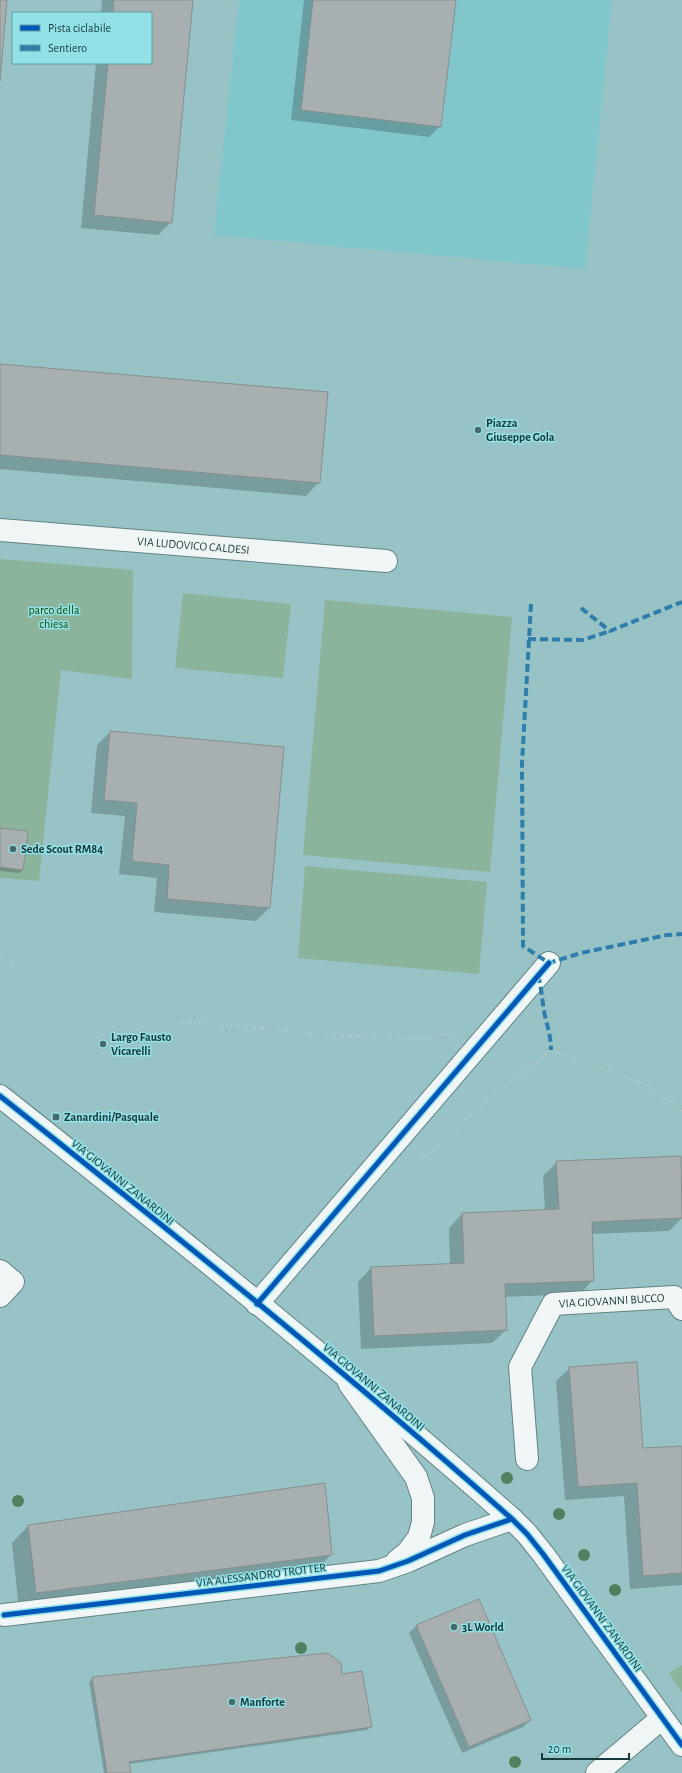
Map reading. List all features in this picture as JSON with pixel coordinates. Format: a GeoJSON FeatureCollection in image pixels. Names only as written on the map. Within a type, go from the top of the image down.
{"type":"FeatureCollection","features":[{"type":"Feature","properties":{"kind":"street","name":"VIA LUDOVICO CALDESI"},"geometry":{"type":"LineString","coordinates":[[0,530],[386,561]]}},
{"type":"Feature","properties":{"kind":"street"},"geometry":{"type":"LineString","coordinates":[[258,1304],[549,963]]}},
{"type":"Feature","properties":{"kind":"street","name":"VIA GIOVANNI ZANARDINI"},"geometry":{"type":"LineString","coordinates":[[0,1096],[122,1193],[340,1371],[528,1534],[682,1745]]}},
{"type":"Feature","properties":{"kind":"street"},"geometry":{"type":"LineString","coordinates":[[0,1271],[13,1282],[0,1296]]}},
{"type":"Feature","properties":{"kind":"street","name":"VIA GIOVANNI BUCCO"},"geometry":{"type":"LineString","coordinates":[[527,1459],[520,1367],[554,1304],[674,1297],[682,1309]]}},
{"type":"Feature","properties":{"kind":"street","name":"VIA ALESSANDRO TROTTER"},"geometry":{"type":"LineString","coordinates":[[340,1371],[416,1476],[422,1498],[423,1522],[419,1537],[408,1552],[389,1569]]}},
{"type":"Feature","properties":{"kind":"street","name":"VIA ALESSANDRO TROTTER"},"geometry":{"type":"LineString","coordinates":[[4,1615],[379,1572],[465,1535],[512,1519]]}},
{"type":"Feature","properties":{"kind":"street"},"geometry":{"type":"LineString","coordinates":[[597,1773],[662,1718]]}},
{"type":"Feature","properties":{"kind":"path"},"geometry":{"type":"LineString","coordinates":[[0,957],[12,963]]}},
{"type":"Feature","properties":{"kind":"path"},"geometry":{"type":"LineString","coordinates":[[179,1022],[230,1024],[328,1035],[426,1040],[455,1032]]}},
{"type":"Feature","properties":{"kind":"path"},"geometry":{"type":"LineString","coordinates":[[400,1137],[426,1157],[469,1116],[551,1050],[649,1086],[682,1111]]}},
{"type":"Feature","properties":{"kind":"shaded area"},"geometry":{"type":"Polygon","coordinates":[[[239,0],[612,0],[585,269],[214,235],[239,0]]]}},
{"type":"Feature","properties":{"kind":"green space","name":"parco della chiesa"},"geometry":{"type":"Polygon","coordinates":[[[0,559],[133,570],[132,679],[61,670],[39,881],[0,878],[0,559]]]}},
{"type":"Feature","properties":{"kind":"green space"},"geometry":{"type":"Polygon","coordinates":[[[183,593],[291,604],[283,678],[175,668],[183,593]]]}},
{"type":"Feature","properties":{"kind":"green space"},"geometry":{"type":"Polygon","coordinates":[[[325,600],[512,617],[490,872],[303,855],[325,600]]]}},
{"type":"Feature","properties":{"kind":"green space"},"geometry":{"type":"Polygon","coordinates":[[[305,866],[487,882],[479,974],[298,958],[305,866]]]}},
{"type":"Feature","properties":{"kind":"green space"},"geometry":{"type":"Polygon","coordinates":[[[682,1665],[682,1693],[669,1673],[682,1665]]]}},
{"type":"Feature","properties":{"kind":"building"},"geometry":{"type":"Polygon","coordinates":[[[0,0],[7,0],[0,81],[0,0]]]}},
{"type":"Feature","properties":{"kind":"building"},"geometry":{"type":"Polygon","coordinates":[[[114,0],[193,0],[172,223],[94,215],[108,64],[152,64],[152,12],[113,12],[114,0]]]}},
{"type":"Feature","properties":{"kind":"building"},"geometry":{"type":"Polygon","coordinates":[[[313,0],[456,0],[441,127],[301,110],[313,0]]]}},
{"type":"Feature","properties":{"kind":"building"},"geometry":{"type":"Polygon","coordinates":[[[0,364],[328,392],[320,483],[0,455],[0,364]]]}},
{"type":"Feature","properties":{"kind":"building"},"geometry":{"type":"Polygon","coordinates":[[[110,731],[284,747],[270,908],[167,899],[169,865],[132,861],[137,803],[104,800],[110,731]]]}},
{"type":"Feature","properties":{"kind":"building","name":"Sede Scout RM84"},"geometry":{"type":"Polygon","coordinates":[[[0,828],[28,831],[23,870],[0,867],[0,828]]]}},
{"type":"Feature","properties":{"kind":"building"},"geometry":{"type":"Polygon","coordinates":[[[681,1156],[682,1218],[592,1222],[594,1281],[505,1284],[507,1330],[374,1336],[371,1267],[464,1263],[462,1213],[559,1209],[556,1161],[681,1156]]]}},
{"type":"Feature","properties":{"kind":"building"},"geometry":{"type":"Polygon","coordinates":[[[637,1362],[643,1448],[682,1446],[682,1573],[643,1576],[637,1483],[578,1487],[569,1367],[637,1362]]]}},
{"type":"Feature","properties":{"kind":"building"},"geometry":{"type":"Polygon","coordinates":[[[325,1483],[332,1555],[36,1593],[28,1525],[325,1483]]]}},
{"type":"Feature","properties":{"kind":"building"},"geometry":{"type":"Polygon","coordinates":[[[479,1599],[531,1720],[469,1747],[416,1625],[479,1599]]]}},
{"type":"Feature","properties":{"kind":"building","name":"Manforte"},"geometry":{"type":"Polygon","coordinates":[[[328,1653],[341,1663],[342,1674],[362,1671],[372,1727],[129,1762],[131,1773],[107,1773],[92,1677],[328,1653]]]}},
{"type":"Feature","properties":{"kind":"marked path"},"geometry":{"type":"LineString","coordinates":[[581,608],[610,631],[682,602]]}},
{"type":"Feature","properties":{"kind":"marked path"},"geometry":{"type":"LineString","coordinates":[[531,604],[522,763],[523,946],[549,963],[581,953],[667,935],[682,934]]}},
{"type":"Feature","properties":{"kind":"marked path"},"geometry":{"type":"LineString","coordinates":[[528,639],[583,640],[610,631]]}},
{"type":"Feature","properties":{"kind":"marked path"},"geometry":{"type":"LineString","coordinates":[[538,975],[550,1037],[551,1050]]}},
{"type":"Feature","properties":{"kind":"cycle path"},"geometry":{"type":"LineString","coordinates":[[257,1304],[549,963]]}},
{"type":"Feature","properties":{"kind":"cycle path"},"geometry":{"type":"LineString","coordinates":[[0,1096],[259,1304],[386,1410],[512,1519],[527,1534],[543,1554],[682,1745]]}},
{"type":"Feature","properties":{"kind":"cycle path"},"geometry":{"type":"LineString","coordinates":[[4,1615],[379,1571],[408,1561],[465,1535],[512,1519]]}},
{"type":"Feature","properties":{"kind":"place","name":"Piazza Giuseppe Gola"},"geometry":{"type":"Point","coordinates":[478,430]}},
{"type":"Feature","properties":{"kind":"place","name":"Sede Scout RM84"},"geometry":{"type":"Point","coordinates":[13,849]}},
{"type":"Feature","properties":{"kind":"place","name":"Largo Fausto Vicarelli"},"geometry":{"type":"Point","coordinates":[103,1044]}},
{"type":"Feature","properties":{"kind":"place","name":"Zanardini/Pasquale"},"geometry":{"type":"Point","coordinates":[56,1117]}},
{"type":"Feature","properties":{"kind":"place","name":"3L World"},"geometry":{"type":"Point","coordinates":[454,1627]}},
{"type":"Feature","properties":{"kind":"place","name":"Manforte"},"geometry":{"type":"Point","coordinates":[232,1702]}}]}
